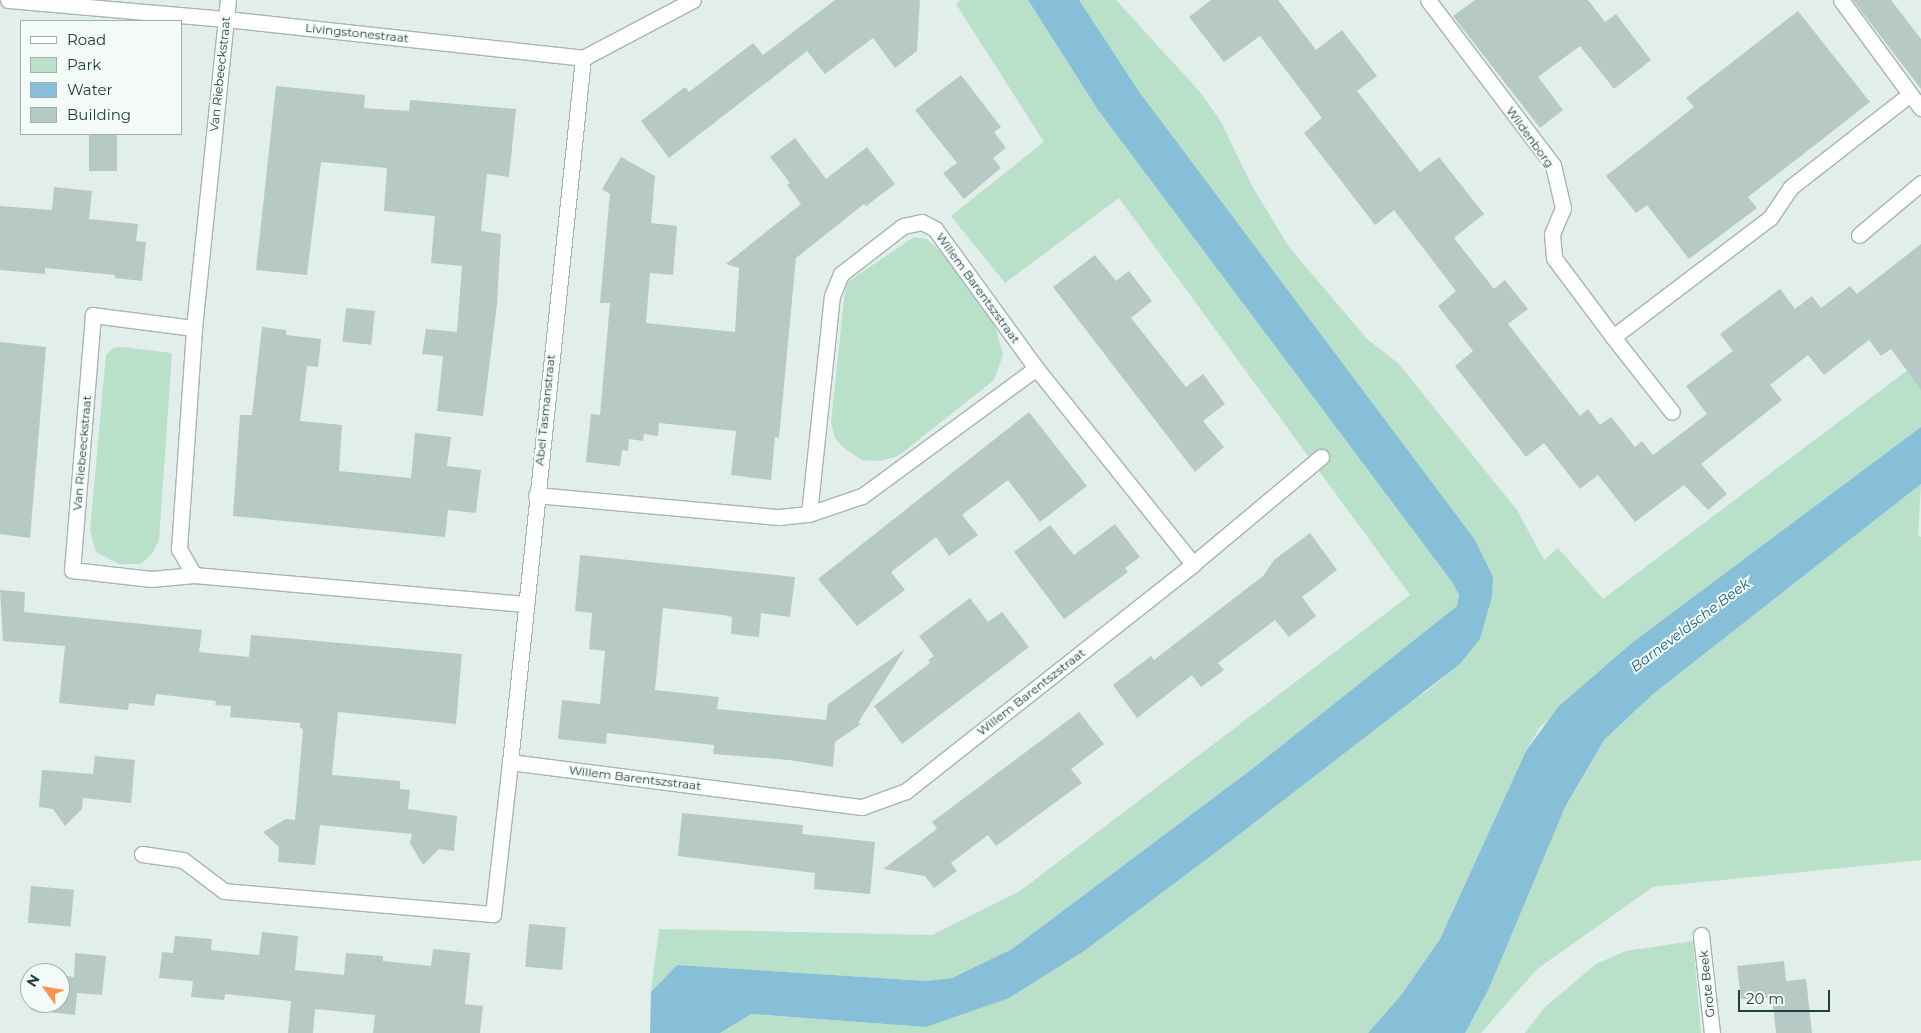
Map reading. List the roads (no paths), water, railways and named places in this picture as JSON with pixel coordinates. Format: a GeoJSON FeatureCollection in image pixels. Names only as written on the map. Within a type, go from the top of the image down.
{"type":"FeatureCollection","features":[{"type":"Feature","properties":{"kind":"street","name":"Livingstonestraat"},"geometry":{"type":"LineString","coordinates":[[8,0],[226,19],[583,58]]}},
{"type":"Feature","properties":{"kind":"street","name":"Van Riebeeckstraat"},"geometry":{"type":"LineString","coordinates":[[194,575],[179,549],[194,328],[228,0]]}},
{"type":"Feature","properties":{"kind":"street"},"geometry":{"type":"LineString","coordinates":[[583,58],[693,0]]}},
{"type":"Feature","properties":{"kind":"street","name":"Wildenborg"},"geometry":{"type":"LineString","coordinates":[[1428,0],[1553,165],[1563,208],[1552,234],[1554,258],[1672,412]]}},
{"type":"Feature","properties":{"kind":"street"},"geometry":{"type":"LineString","coordinates":[[1841,0],[1921,108]]}},
{"type":"Feature","properties":{"kind":"street","name":"Abel Tasmanstraat"},"geometry":{"type":"LineString","coordinates":[[510,762],[524,604],[583,58]]}},
{"type":"Feature","properties":{"kind":"street"},"geometry":{"type":"LineString","coordinates":[[1613,337],[1770,218],[1791,187],[1910,94]]}},
{"type":"Feature","properties":{"kind":"street"},"geometry":{"type":"LineString","coordinates":[[1859,235],[1921,183]]}},
{"type":"Feature","properties":{"kind":"street","name":"Willem Barentszstraat"},"geometry":{"type":"LineString","coordinates":[[809,514],[832,296],[841,274],[903,226],[922,222],[935,229],[1036,368],[1193,564]]}},
{"type":"Feature","properties":{"kind":"street","name":"Van Riebeeckstraat"},"geometry":{"type":"LineString","coordinates":[[194,328],[93,315],[72,570],[151,579],[194,575],[524,604]]}},
{"type":"Feature","properties":{"kind":"street"},"geometry":{"type":"LineString","coordinates":[[536,496],[779,517],[809,514],[862,496],[1036,368]]}},
{"type":"Feature","properties":{"kind":"street","name":"Willem Barentszstraat"},"geometry":{"type":"LineString","coordinates":[[510,762],[862,807],[906,791],[1193,564],[1321,457]]}},
{"type":"Feature","properties":{"kind":"street"},"geometry":{"type":"LineString","coordinates":[[142,854],[183,860],[224,891],[493,914],[510,762]]}},
{"type":"Feature","properties":{"kind":"street","name":"Grote Beek"},"geometry":{"type":"LineString","coordinates":[[1702,935],[1712,1033]]}},
{"type":"Feature","properties":{"kind":"water"},"geometry":{"type":"Polygon","coordinates":[[[1028,0],[1079,0],[1140,93],[1475,540],[1493,577],[1492,597],[1480,639],[1460,664],[1224,846],[1084,951],[1009,998],[926,1027],[751,1014],[720,1033],[650,1033],[651,992],[677,965],[927,981],[952,978],[1012,949],[1256,766],[1457,606],[1459,595],[1452,582],[1098,110],[1028,0]]]}},
{"type":"Feature","properties":{"kind":"water","name":"Barneveldsche Beek"},"geometry":{"type":"Polygon","coordinates":[[[1921,427],[1921,484],[1653,694],[1604,740],[1565,807],[1489,988],[1465,1033],[1368,1033],[1402,994],[1440,939],[1526,751],[1558,707],[1633,642],[1921,427]]]}}]}
